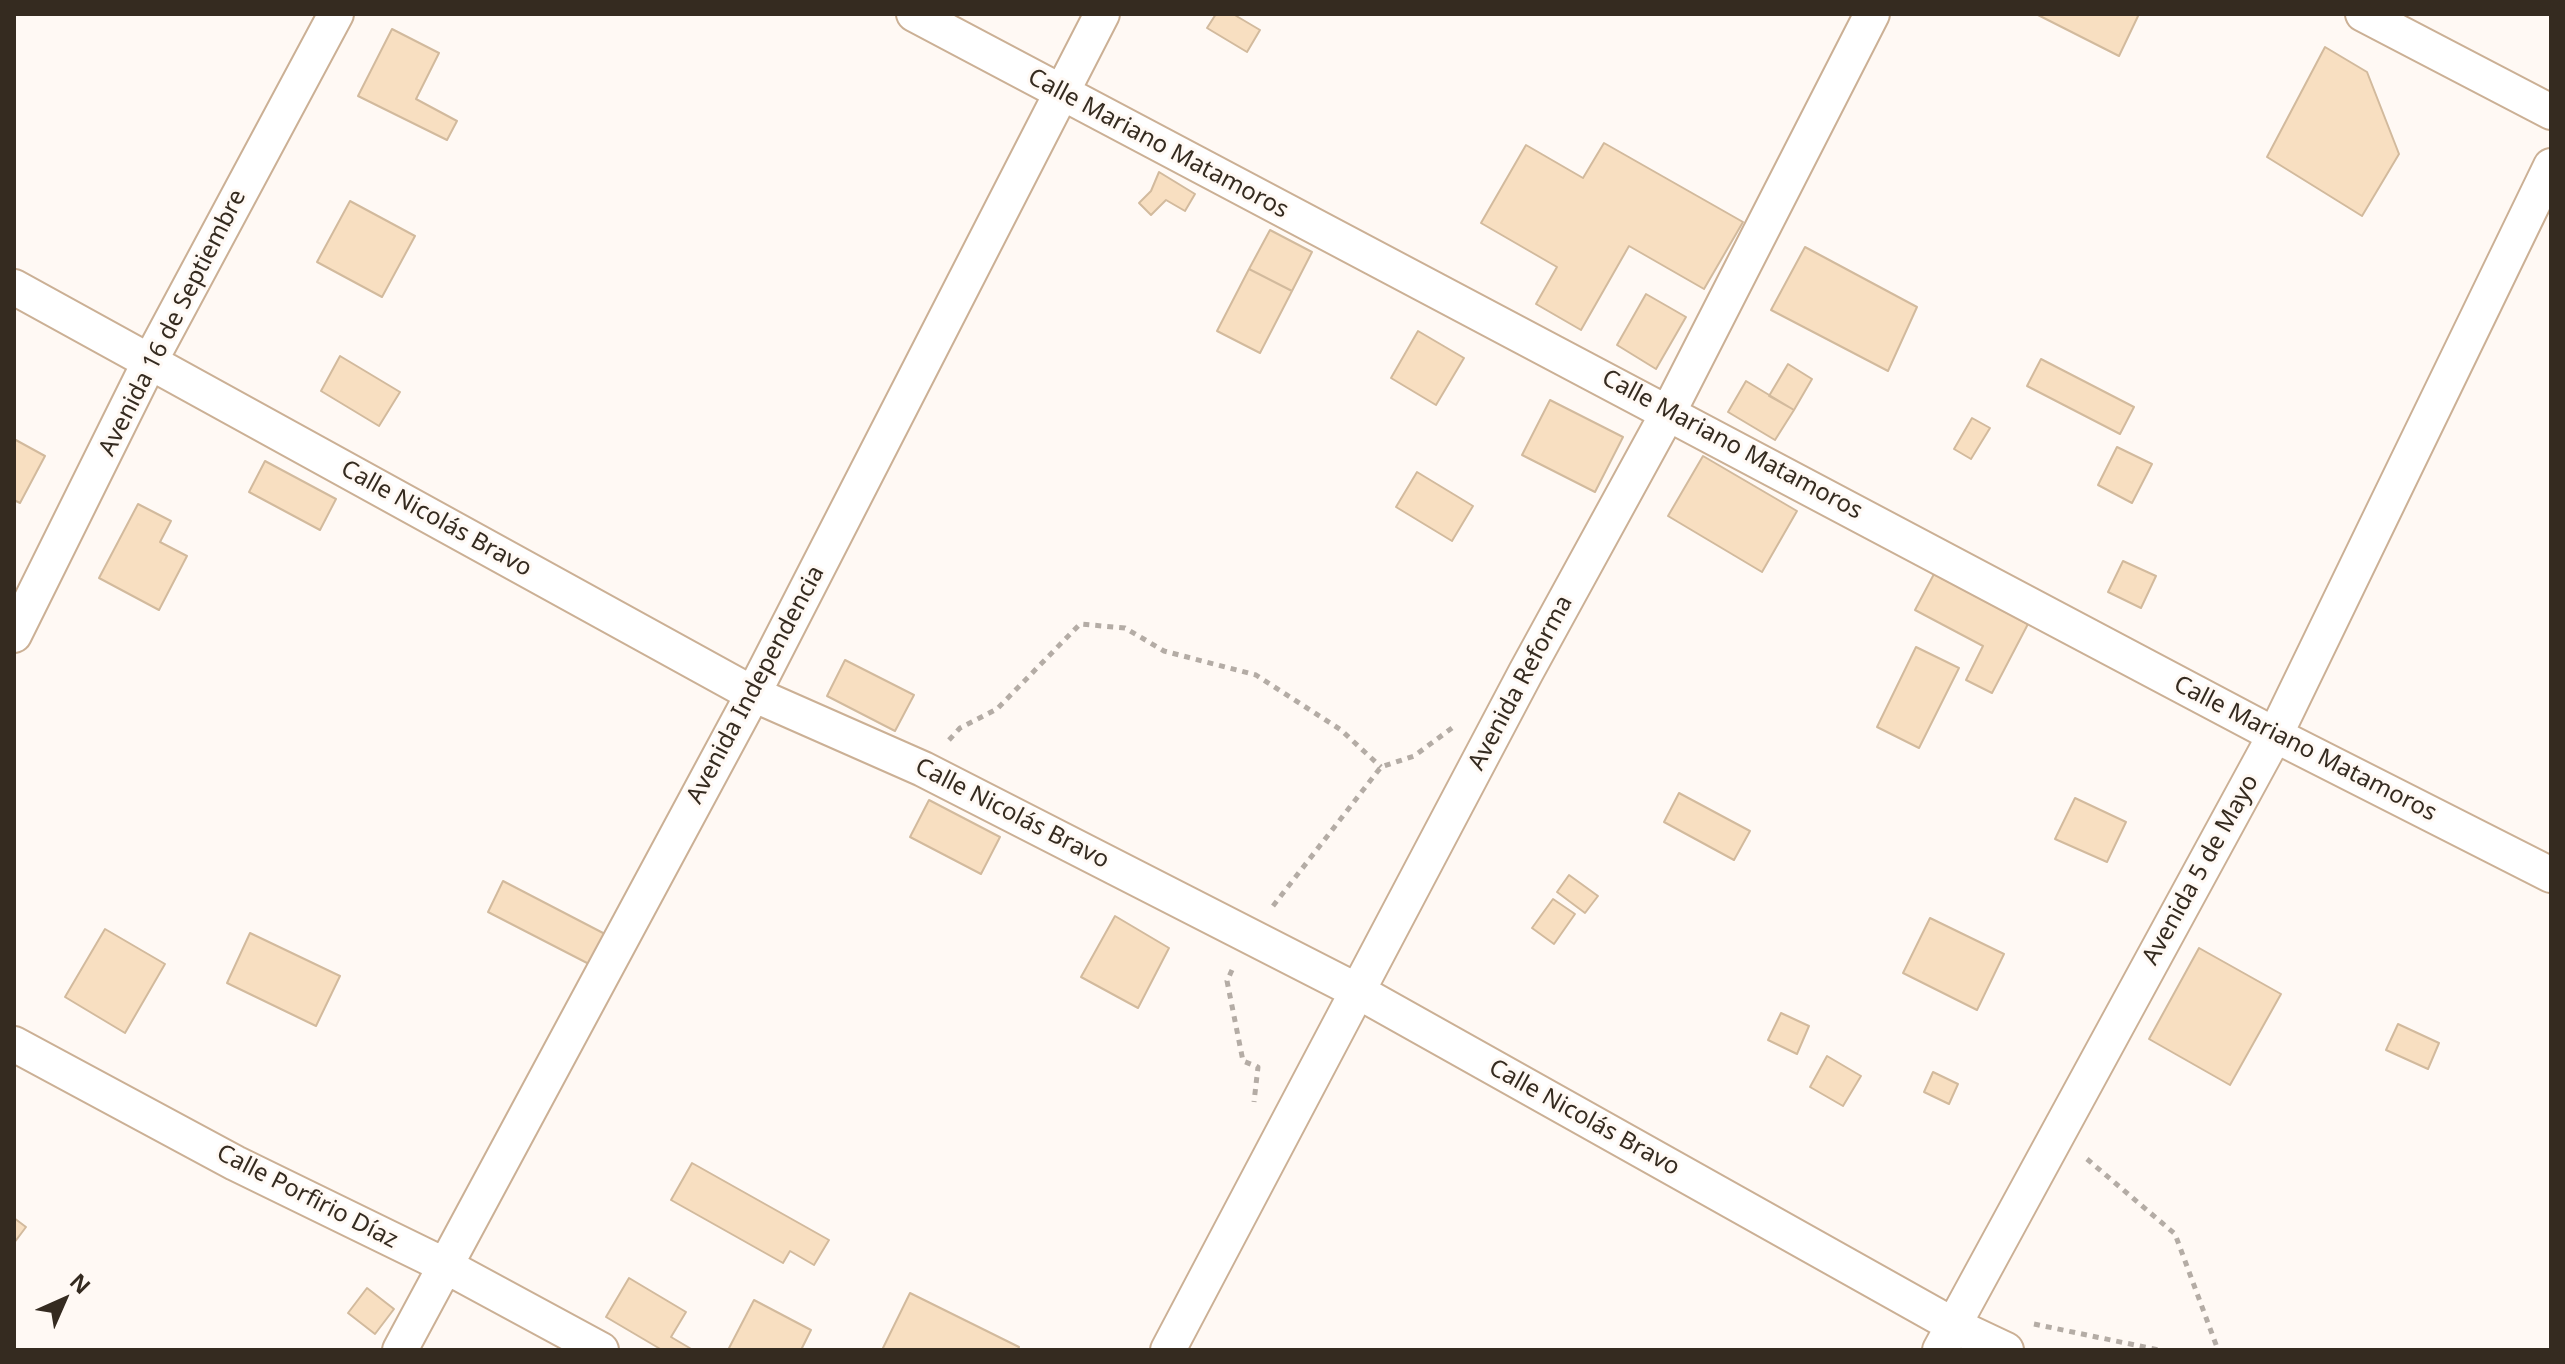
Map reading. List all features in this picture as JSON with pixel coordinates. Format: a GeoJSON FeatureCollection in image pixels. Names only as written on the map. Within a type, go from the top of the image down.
{"type":"FeatureCollection","features":[{"type":"Feature","properties":{"kind":"street","name":"Avenida 16 de Septiembre"},"geometry":{"type":"LineString","coordinates":[[14,635],[150,361],[336,14]]}},
{"type":"Feature","properties":{"kind":"street","name":"Calle Mariano Matamoros"},"geometry":{"type":"LineString","coordinates":[[914,14],[1060,94],[1669,411],[2275,735],[2551,875]]}},
{"type":"Feature","properties":{"kind":"street","name":"Avenida Independencia"},"geometry":{"type":"LineString","coordinates":[[400,1350],[753,694],[1102,14]]}},
{"type":"Feature","properties":{"kind":"street","name":"Avenida Reforma"},"geometry":{"type":"LineString","coordinates":[[1168,1350],[1526,672],[1669,411],[1872,14]]}},
{"type":"Feature","properties":{"kind":"street"},"geometry":{"type":"LineString","coordinates":[[2363,14],[2551,112]]}},
{"type":"Feature","properties":{"kind":"street","name":"Avenida 5 de Mayo"},"geometry":{"type":"LineString","coordinates":[[1946,1337],[2275,735],[2551,166]]}},
{"type":"Feature","properties":{"kind":"street","name":"Calle Nicolás Bravo"},"geometry":{"type":"LineString","coordinates":[[14,287],[753,694],[923,769],[1359,992],[1946,1337],[2006,1350]]}},
{"type":"Feature","properties":{"kind":"street","name":"Calle Porfirio Díaz"},"geometry":{"type":"LineString","coordinates":[[14,1044],[235,1163],[444,1265],[601,1350]]}},
{"type":"Feature","properties":{"kind":"path"},"geometry":{"type":"LineString","coordinates":[[923,769],[960,728],[997,709],[1080,624],[1125,628],[1164,651],[1256,675],[1341,730],[1381,767]]}},
{"type":"Feature","properties":{"kind":"path"},"geometry":{"type":"LineString","coordinates":[[1255,1113],[1258,1067],[1243,1061],[1227,981],[1248,934],[1255,921],[1279,901],[1381,767],[1414,756],[1464,718]]}},
{"type":"Feature","properties":{"kind":"path"},"geometry":{"type":"LineString","coordinates":[[2057,1133],[2175,1234],[2218,1350]]}},
{"type":"Feature","properties":{"kind":"path"},"geometry":{"type":"LineString","coordinates":[[2025,1322],[2159,1350]]}},
{"type":"Feature","properties":{"kind":"building"},"geometry":{"type":"Polygon","coordinates":[[[1216,14],[1233,14],[1260,30],[1247,52],[1207,28],[1216,14]]]}},
{"type":"Feature","properties":{"kind":"building"},"geometry":{"type":"Polygon","coordinates":[[[2036,14],[2139,14],[2119,56],[2036,14]]]}},
{"type":"Feature","properties":{"kind":"building"},"geometry":{"type":"Polygon","coordinates":[[[392,29],[439,53],[416,99],[457,121],[447,140],[358,96],[392,29]]]}},
{"type":"Feature","properties":{"kind":"building"},"geometry":{"type":"Polygon","coordinates":[[[2325,47],[2367,72],[2399,154],[2362,216],[2267,157],[2325,47]]]}},
{"type":"Feature","properties":{"kind":"building"},"geometry":{"type":"Polygon","coordinates":[[[1604,143],[1743,222],[1704,289],[1629,246],[1581,330],[1536,304],[1557,267],[1481,223],[1526,145],[1583,178],[1604,143]]]}},
{"type":"Feature","properties":{"kind":"building"},"geometry":{"type":"Polygon","coordinates":[[[1159,172],[1195,194],[1185,211],[1166,200],[1151,215],[1139,203],[1151,191],[1159,172]]]}},
{"type":"Feature","properties":{"kind":"building"},"geometry":{"type":"Polygon","coordinates":[[[350,201],[415,236],[382,297],[317,262],[350,201]]]}},
{"type":"Feature","properties":{"kind":"building"},"geometry":{"type":"Polygon","coordinates":[[[1270,230],[1312,252],[1292,291],[1249,269],[1270,230]]]}},
{"type":"Feature","properties":{"kind":"building"},"geometry":{"type":"Polygon","coordinates":[[[1805,247],[1917,307],[1888,371],[1771,310],[1805,247]]]}},
{"type":"Feature","properties":{"kind":"building"},"geometry":{"type":"Polygon","coordinates":[[[1249,269],[1292,291],[1260,353],[1217,331],[1249,269]]]}},
{"type":"Feature","properties":{"kind":"building"},"geometry":{"type":"Polygon","coordinates":[[[1646,294],[1686,317],[1656,369],[1617,345],[1646,294]]]}},
{"type":"Feature","properties":{"kind":"building"},"geometry":{"type":"Polygon","coordinates":[[[1418,331],[1464,358],[1436,405],[1391,378],[1418,331]]]}},
{"type":"Feature","properties":{"kind":"building"},"geometry":{"type":"Polygon","coordinates":[[[340,356],[400,392],[379,426],[321,391],[340,356]]]}},
{"type":"Feature","properties":{"kind":"building"},"geometry":{"type":"Polygon","coordinates":[[[2041,359],[2134,407],[2120,434],[2027,386],[2041,359]]]}},
{"type":"Feature","properties":{"kind":"building"},"geometry":{"type":"Polygon","coordinates":[[[1788,364],[1812,379],[1794,410],[1769,396],[1788,364]]]}},
{"type":"Feature","properties":{"kind":"building"},"geometry":{"type":"Polygon","coordinates":[[[1746,381],[1794,410],[1775,440],[1728,412],[1746,381]]]}},
{"type":"Feature","properties":{"kind":"building"},"geometry":{"type":"Polygon","coordinates":[[[1550,400],[1623,437],[1595,492],[1522,455],[1550,400]]]}},
{"type":"Feature","properties":{"kind":"building"},"geometry":{"type":"Polygon","coordinates":[[[1972,418],[1990,428],[1971,459],[1954,449],[1972,418]]]}},
{"type":"Feature","properties":{"kind":"building"},"geometry":{"type":"Polygon","coordinates":[[[14,439],[45,456],[20,503],[14,500],[14,439]]]}},
{"type":"Feature","properties":{"kind":"building"},"geometry":{"type":"Polygon","coordinates":[[[2117,447],[2152,464],[2132,503],[2098,485],[2117,447]]]}},
{"type":"Feature","properties":{"kind":"building"},"geometry":{"type":"Polygon","coordinates":[[[1703,456],[1797,511],[1762,572],[1668,516],[1703,456]]]}},
{"type":"Feature","properties":{"kind":"building"},"geometry":{"type":"Polygon","coordinates":[[[265,461],[336,499],[320,530],[249,492],[265,461]]]}},
{"type":"Feature","properties":{"kind":"building"},"geometry":{"type":"Polygon","coordinates":[[[1417,472],[1473,506],[1452,541],[1396,507],[1417,472]]]}},
{"type":"Feature","properties":{"kind":"building"},"geometry":{"type":"Polygon","coordinates":[[[138,504],[171,521],[160,542],[187,556],[159,610],[99,578],[138,504]]]}},
{"type":"Feature","properties":{"kind":"building"},"geometry":{"type":"Polygon","coordinates":[[[2123,561],[2156,576],[2141,608],[2108,592],[2123,561]]]}},
{"type":"Feature","properties":{"kind":"building"},"geometry":{"type":"Polygon","coordinates":[[[1934,574],[2028,624],[1992,693],[1966,680],[1983,646],[1915,610],[1934,574]]]}},
{"type":"Feature","properties":{"kind":"building"},"geometry":{"type":"Polygon","coordinates":[[[1916,647],[1959,668],[1919,748],[1877,727],[1916,647]]]}},
{"type":"Feature","properties":{"kind":"building"},"geometry":{"type":"Polygon","coordinates":[[[845,660],[914,695],[895,731],[827,696],[845,660]]]}},
{"type":"Feature","properties":{"kind":"building"},"geometry":{"type":"Polygon","coordinates":[[[1679,793],[1750,831],[1734,860],[1664,822],[1679,793]]]}},
{"type":"Feature","properties":{"kind":"building"},"geometry":{"type":"Polygon","coordinates":[[[2075,798],[2126,822],[2107,862],[2055,839],[2075,798]]]}},
{"type":"Feature","properties":{"kind":"building"},"geometry":{"type":"Polygon","coordinates":[[[929,800],[1000,837],[981,874],[910,837],[929,800]]]}},
{"type":"Feature","properties":{"kind":"building"},"geometry":{"type":"Polygon","coordinates":[[[1569,875],[1598,896],[1585,913],[1557,892],[1569,875]]]}},
{"type":"Feature","properties":{"kind":"building"},"geometry":{"type":"Polygon","coordinates":[[[503,881],[605,934],[589,964],[488,912],[503,881]]]}},
{"type":"Feature","properties":{"kind":"building"},"geometry":{"type":"Polygon","coordinates":[[[1553,899],[1575,914],[1554,944],[1532,928],[1553,899]]]}},
{"type":"Feature","properties":{"kind":"building"},"geometry":{"type":"Polygon","coordinates":[[[1115,916],[1169,948],[1138,1008],[1081,977],[1115,916]]]}},
{"type":"Feature","properties":{"kind":"building"},"geometry":{"type":"Polygon","coordinates":[[[1930,918],[2004,954],[1977,1010],[1903,973],[1930,918]]]}},
{"type":"Feature","properties":{"kind":"building"},"geometry":{"type":"Polygon","coordinates":[[[105,929],[165,964],[125,1033],[65,997],[105,929]]]}},
{"type":"Feature","properties":{"kind":"building"},"geometry":{"type":"Polygon","coordinates":[[[250,933],[340,976],[316,1026],[227,983],[250,933]]]}},
{"type":"Feature","properties":{"kind":"building"},"geometry":{"type":"Polygon","coordinates":[[[2199,948],[2281,994],[2230,1085],[2149,1039],[2199,948]]]}},
{"type":"Feature","properties":{"kind":"building"},"geometry":{"type":"Polygon","coordinates":[[[1781,1013],[1809,1026],[1797,1054],[1768,1040],[1781,1013]]]}},
{"type":"Feature","properties":{"kind":"building"},"geometry":{"type":"Polygon","coordinates":[[[2398,1024],[2439,1043],[2428,1069],[2386,1050],[2398,1024]]]}},
{"type":"Feature","properties":{"kind":"building"},"geometry":{"type":"Polygon","coordinates":[[[1827,1056],[1861,1076],[1843,1106],[1810,1087],[1827,1056]]]}},
{"type":"Feature","properties":{"kind":"building"},"geometry":{"type":"Polygon","coordinates":[[[1933,1072],[1958,1084],[1949,1104],[1924,1092],[1933,1072]]]}},
{"type":"Feature","properties":{"kind":"building"},"geometry":{"type":"Polygon","coordinates":[[[692,1163],[829,1240],[814,1265],[790,1251],[783,1263],[671,1200],[692,1163]]]}},
{"type":"Feature","properties":{"kind":"building"},"geometry":{"type":"Polygon","coordinates":[[[14,1218],[26,1227],[14,1243],[14,1218]]]}},
{"type":"Feature","properties":{"kind":"building"},"geometry":{"type":"Polygon","coordinates":[[[629,1278],[686,1312],[671,1337],[693,1350],[662,1350],[606,1317],[629,1278]]]}},
{"type":"Feature","properties":{"kind":"building"},"geometry":{"type":"Polygon","coordinates":[[[367,1288],[394,1309],[375,1334],[348,1313],[367,1288]]]}},
{"type":"Feature","properties":{"kind":"building"},"geometry":{"type":"Polygon","coordinates":[[[910,1293],[1019,1347],[1018,1350],[882,1350],[910,1293]]]}},
{"type":"Feature","properties":{"kind":"building"},"geometry":{"type":"Polygon","coordinates":[[[754,1300],[811,1330],[801,1350],[728,1350],[754,1300]]]}}]}
